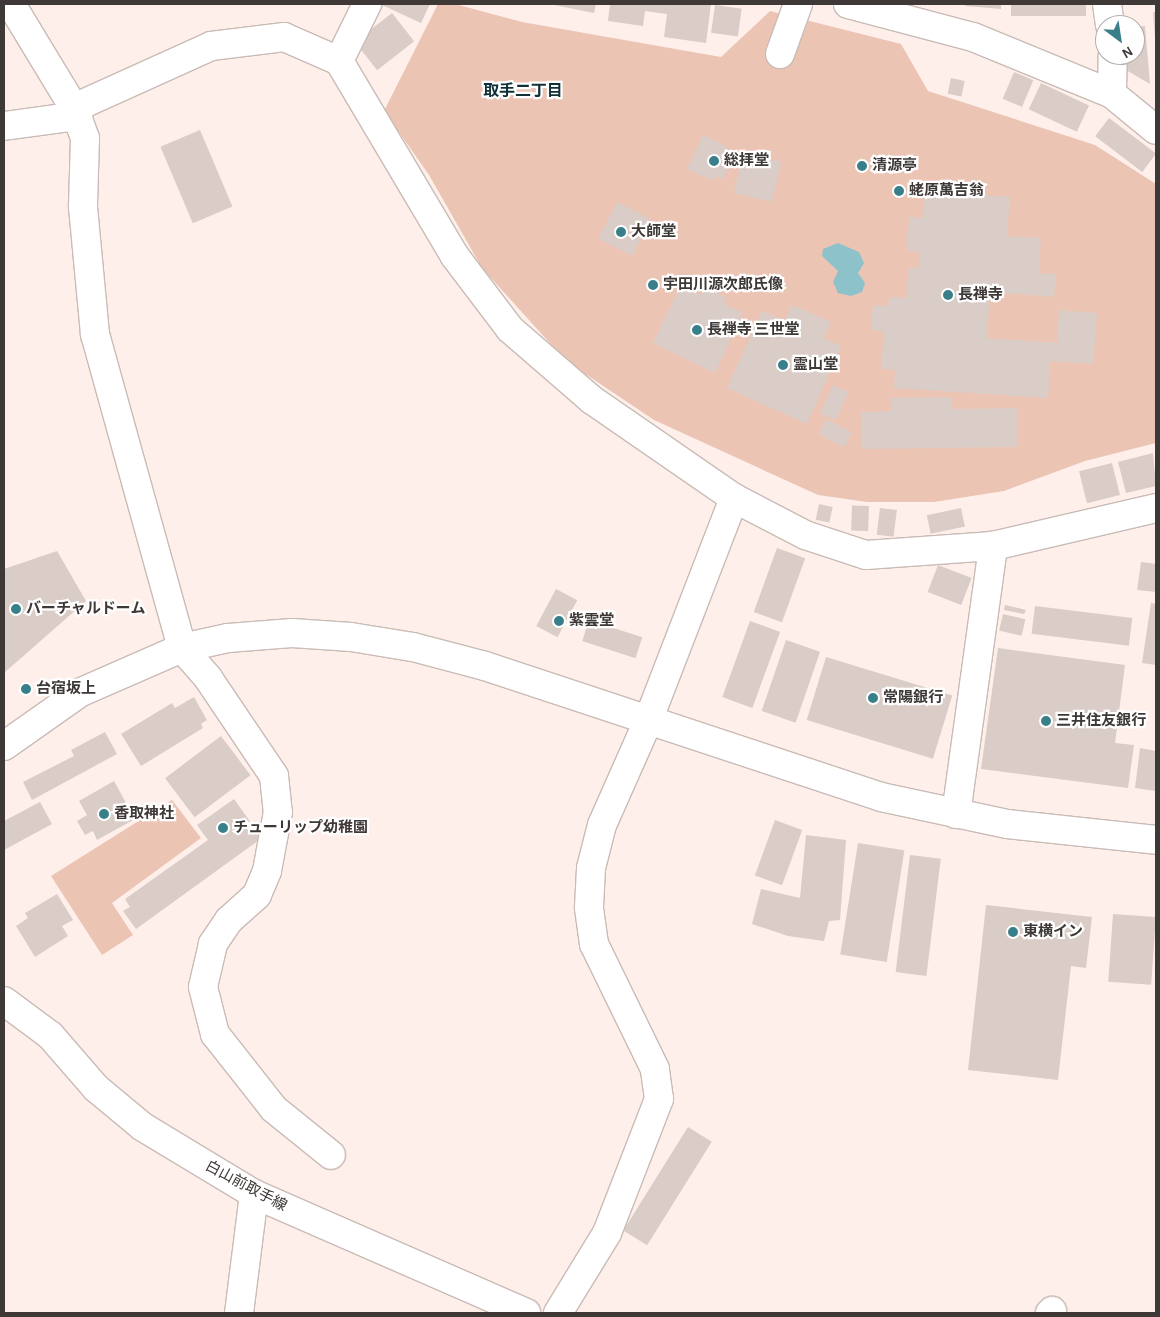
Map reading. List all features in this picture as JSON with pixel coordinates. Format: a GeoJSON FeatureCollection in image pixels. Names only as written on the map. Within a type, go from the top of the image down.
{"type":"FeatureCollection","features":[{"type":"Feature","properties":{"kind":"street"},"geometry":{"type":"LineString","coordinates":[[11,4],[76,112],[85,138],[84,207],[95,334],[182,648],[208,678],[274,776],[278,812],[268,871],[257,896],[229,920],[213,944],[202,987],[215,1034],[274,1109],[331,1155]]}},
{"type":"Feature","properties":{"kind":"street"},"geometry":{"type":"LineString","coordinates":[[339,61],[367,4]]}},
{"type":"Feature","properties":{"kind":"street"},"geometry":{"type":"LineString","coordinates":[[780,54],[798,4]]}},
{"type":"Feature","properties":{"kind":"street"},"geometry":{"type":"LineString","coordinates":[[848,4],[972,37],[1112,94],[1156,130]]}},
{"type":"Feature","properties":{"kind":"street"},"geometry":{"type":"LineString","coordinates":[[4,126],[76,112],[211,46],[284,37],[339,61],[454,255],[510,329],[592,400],[734,498],[805,535],[866,555],[993,546],[1156,508]]}},
{"type":"Feature","properties":{"kind":"street"},"geometry":{"type":"LineString","coordinates":[[1112,94],[1113,65]]}},
{"type":"Feature","properties":{"kind":"street"},"geometry":{"type":"LineString","coordinates":[[558,1313],[607,1232],[659,1100],[655,1069],[594,944],[589,907],[592,868],[602,825],[648,721],[734,498]]}},
{"type":"Feature","properties":{"kind":"street"},"geometry":{"type":"LineString","coordinates":[[956,814],[993,546]]}},
{"type":"Feature","properties":{"kind":"street"},"geometry":{"type":"LineString","coordinates":[[4,746],[79,693],[182,648],[228,638],[292,633],[396,644],[485,666],[806,775],[956,814],[1062,832],[1156,840]]}},
{"type":"Feature","properties":{"kind":"street","name":"白山前取手線"},"geometry":{"type":"LineString","coordinates":[[4,1001],[50,1035],[96,1088],[143,1127],[254,1194],[526,1313]]}},
{"type":"Feature","properties":{"kind":"street"},"geometry":{"type":"LineString","coordinates":[[239,1313],[254,1194]]}},
{"type":"Feature","properties":{"kind":"shaded area"},"geometry":{"type":"Polygon","coordinates":[[[438,4],[455,4],[522,22],[721,57],[770,11],[901,44],[928,91],[1095,145],[1156,184],[1156,443],[1085,461],[1004,491],[934,502],[867,502],[818,495],[654,420],[566,361],[482,268],[429,175],[384,111],[438,4]]]}},
{"type":"Feature","properties":{"kind":"shaded area"},"geometry":{"type":"Polygon","coordinates":[[[172,800],[201,838],[112,903],[133,935],[102,955],[51,876],[172,800]]]}},
{"type":"Feature","properties":{"kind":"water"},"geometry":{"type":"Polygon","coordinates":[[[838,243],[859,252],[864,263],[858,273],[865,283],[862,292],[851,296],[838,293],[833,282],[838,271],[822,256],[823,249],[838,243]]]}},
{"type":"Feature","properties":{"kind":"building"},"geometry":{"type":"Polygon","coordinates":[[[380,4],[430,4],[421,23],[380,4]]]}},
{"type":"Feature","properties":{"kind":"building"},"geometry":{"type":"Polygon","coordinates":[[[549,4],[596,4],[594,13],[549,4]]]}},
{"type":"Feature","properties":{"kind":"building"},"geometry":{"type":"Polygon","coordinates":[[[610,4],[711,4],[706,43],[664,37],[667,14],[645,11],[643,26],[608,21],[610,4]]]}},
{"type":"Feature","properties":{"kind":"building"},"geometry":{"type":"Polygon","coordinates":[[[965,4],[1001,4],[1001,9],[965,6],[965,4]]]}},
{"type":"Feature","properties":{"kind":"building"},"geometry":{"type":"Polygon","coordinates":[[[1011,4],[1086,4],[1086,16],[1011,16],[1011,4]]]}},
{"type":"Feature","properties":{"kind":"building"},"geometry":{"type":"Polygon","coordinates":[[[715,5],[742,9],[738,36],[711,33],[715,5]]]}},
{"type":"Feature","properties":{"kind":"building"},"geometry":{"type":"Polygon","coordinates":[[[1153,12],[1156,12],[1156,39],[1155,39],[1153,12]]]}},
{"type":"Feature","properties":{"kind":"building"},"geometry":{"type":"Polygon","coordinates":[[[392,13],[414,41],[377,70],[355,42],[392,13]]]}},
{"type":"Feature","properties":{"kind":"building"},"geometry":{"type":"Polygon","coordinates":[[[1145,26],[1150,84],[1126,70],[1126,65],[1145,65],[1145,26]]]}},
{"type":"Feature","properties":{"kind":"building"},"geometry":{"type":"Polygon","coordinates":[[[1014,72],[1033,80],[1022,107],[1003,99],[1014,72]]]}},
{"type":"Feature","properties":{"kind":"building"},"geometry":{"type":"Polygon","coordinates":[[[951,78],[965,81],[961,97],[948,94],[951,78]]]}},
{"type":"Feature","properties":{"kind":"building"},"geometry":{"type":"Polygon","coordinates":[[[1041,83],[1089,105],[1077,132],[1029,109],[1041,83]]]}},
{"type":"Feature","properties":{"kind":"building"},"geometry":{"type":"Polygon","coordinates":[[[1109,118],[1156,153],[1142,172],[1095,136],[1109,118]]]}},
{"type":"Feature","properties":{"kind":"building"},"geometry":{"type":"Polygon","coordinates":[[[200,130],[232,206],[193,223],[160,147],[200,130]]]}},
{"type":"Feature","properties":{"kind":"building"},"geometry":{"type":"Polygon","coordinates":[[[703,135],[729,148],[725,155],[733,159],[723,179],[716,176],[714,181],[687,169],[703,135]]]}},
{"type":"Feature","properties":{"kind":"building"},"geometry":{"type":"Polygon","coordinates":[[[743,153],[781,162],[772,202],[734,193],[743,153]]]}},
{"type":"Feature","properties":{"kind":"building","name":"長禅寺"},"geometry":{"type":"Polygon","coordinates":[[[925,191],[1010,197],[1007,236],[1041,238],[1039,273],[1056,274],[1054,297],[990,292],[987,338],[1057,343],[1059,310],[1097,313],[1093,364],[1050,361],[1048,398],[894,388],[895,370],[881,369],[884,331],[871,330],[873,305],[888,306],[889,297],[907,298],[909,267],[919,268],[920,252],[907,251],[909,217],[923,218],[925,191]]]}},
{"type":"Feature","properties":{"kind":"building"},"geometry":{"type":"Polygon","coordinates":[[[617,202],[651,219],[632,256],[598,239],[617,202]]]}},
{"type":"Feature","properties":{"kind":"building"},"geometry":{"type":"Polygon","coordinates":[[[681,285],[701,295],[705,287],[727,298],[724,304],[743,313],[715,373],[653,343],[681,285]]]}},
{"type":"Feature","properties":{"kind":"building"},"geometry":{"type":"Polygon","coordinates":[[[792,305],[831,322],[823,338],[841,346],[807,424],[727,388],[762,311],[784,321],[792,305]]]}},
{"type":"Feature","properties":{"kind":"building"},"geometry":{"type":"Polygon","coordinates":[[[833,385],[848,392],[835,420],[820,413],[833,385]]]}},
{"type":"Feature","properties":{"kind":"building"},"geometry":{"type":"Polygon","coordinates":[[[952,397],[952,409],[1017,408],[1017,447],[862,449],[861,412],[891,411],[891,398],[952,397]]]}},
{"type":"Feature","properties":{"kind":"building"},"geometry":{"type":"Polygon","coordinates":[[[826,419],[852,432],[844,447],[818,434],[826,419]]]}},
{"type":"Feature","properties":{"kind":"building"},"geometry":{"type":"Polygon","coordinates":[[[1153,453],[1156,486],[1126,493],[1118,462],[1153,453]]]}},
{"type":"Feature","properties":{"kind":"building"},"geometry":{"type":"Polygon","coordinates":[[[1112,463],[1120,495],[1087,503],[1079,471],[1112,463]]]}},
{"type":"Feature","properties":{"kind":"building"},"geometry":{"type":"Polygon","coordinates":[[[819,504],[833,507],[829,523],[816,520],[819,504]]]}},
{"type":"Feature","properties":{"kind":"building"},"geometry":{"type":"Polygon","coordinates":[[[852,505],[869,506],[868,531],[851,530],[852,505]]]}},
{"type":"Feature","properties":{"kind":"building"},"geometry":{"type":"Polygon","coordinates":[[[880,508],[897,510],[894,537],[877,535],[880,508]]]}},
{"type":"Feature","properties":{"kind":"building"},"geometry":{"type":"Polygon","coordinates":[[[961,508],[965,527],[931,534],[927,515],[961,508]]]}},
{"type":"Feature","properties":{"kind":"building"},"geometry":{"type":"Polygon","coordinates":[[[777,548],[805,558],[782,622],[754,612],[777,548]]]}},
{"type":"Feature","properties":{"kind":"building"},"geometry":{"type":"Polygon","coordinates":[[[57,551],[86,601],[4,673],[4,569],[57,551]]]}},
{"type":"Feature","properties":{"kind":"building"},"geometry":{"type":"Polygon","coordinates":[[[1141,562],[1156,564],[1156,592],[1137,590],[1141,562]]]}},
{"type":"Feature","properties":{"kind":"building"},"geometry":{"type":"Polygon","coordinates":[[[938,565],[972,578],[961,605],[928,592],[938,565]]]}},
{"type":"Feature","properties":{"kind":"building"},"geometry":{"type":"Polygon","coordinates":[[[556,589],[577,600],[557,637],[536,626],[556,589]]]}},
{"type":"Feature","properties":{"kind":"building"},"geometry":{"type":"Polygon","coordinates":[[[1151,603],[1156,604],[1156,665],[1142,663],[1151,603]]]}},
{"type":"Feature","properties":{"kind":"building"},"geometry":{"type":"Polygon","coordinates":[[[1005,605],[1026,610],[1024,614],[1004,610],[1005,605]]]}},
{"type":"Feature","properties":{"kind":"building"},"geometry":{"type":"Polygon","coordinates":[[[1035,606],[1132,618],[1129,646],[1032,634],[1035,606]]]}},
{"type":"Feature","properties":{"kind":"building"},"geometry":{"type":"Polygon","coordinates":[[[1003,614],[1025,619],[1022,636],[999,631],[1003,614]]]}},
{"type":"Feature","properties":{"kind":"building"},"geometry":{"type":"Polygon","coordinates":[[[589,620],[642,637],[635,658],[582,641],[589,620]]]}},
{"type":"Feature","properties":{"kind":"building"},"geometry":{"type":"Polygon","coordinates":[[[750,621],[780,632],[752,708],[722,697],[750,621]]]}},
{"type":"Feature","properties":{"kind":"building"},"geometry":{"type":"Polygon","coordinates":[[[786,640],[820,652],[796,723],[762,711],[786,640]]]}},
{"type":"Feature","properties":{"kind":"building"},"geometry":{"type":"Polygon","coordinates":[[[998,648],[1125,665],[1115,743],[1134,745],[1128,788],[981,769],[998,648]]]}},
{"type":"Feature","properties":{"kind":"building"},"geometry":{"type":"Polygon","coordinates":[[[826,657],[952,696],[933,759],[807,720],[826,657]]]}},
{"type":"Feature","properties":{"kind":"building"},"geometry":{"type":"Polygon","coordinates":[[[194,697],[207,720],[201,724],[203,728],[141,766],[121,734],[172,703],[175,708],[194,697]]]}},
{"type":"Feature","properties":{"kind":"building"},"geometry":{"type":"Polygon","coordinates":[[[105,732],[117,754],[32,800],[23,782],[74,756],[71,750],[105,732]]]}},
{"type":"Feature","properties":{"kind":"building"},"geometry":{"type":"Polygon","coordinates":[[[221,736],[250,775],[195,817],[165,778],[221,736]]]}},
{"type":"Feature","properties":{"kind":"building"},"geometry":{"type":"Polygon","coordinates":[[[1140,748],[1156,751],[1156,791],[1135,788],[1140,748]]]}},
{"type":"Feature","properties":{"kind":"building"},"geometry":{"type":"Polygon","coordinates":[[[114,781],[135,819],[97,840],[93,831],[85,835],[77,821],[87,815],[79,801],[114,781]]]}},
{"type":"Feature","properties":{"kind":"building"},"geometry":{"type":"Polygon","coordinates":[[[234,799],[262,838],[136,929],[123,911],[130,907],[125,899],[208,840],[197,825],[234,799]]]}},
{"type":"Feature","properties":{"kind":"building"},"geometry":{"type":"Polygon","coordinates":[[[40,802],[52,824],[4,850],[4,821],[40,802]]]}},
{"type":"Feature","properties":{"kind":"building"},"geometry":{"type":"Polygon","coordinates":[[[775,820],[802,830],[782,885],[755,875],[775,820]]]}},
{"type":"Feature","properties":{"kind":"building"},"geometry":{"type":"Polygon","coordinates":[[[806,835],[846,840],[840,920],[829,921],[824,941],[788,936],[752,924],[761,889],[800,898],[806,835]]]}},
{"type":"Feature","properties":{"kind":"building"},"geometry":{"type":"Polygon","coordinates":[[[858,843],[904,850],[887,962],[840,955],[858,843]]]}},
{"type":"Feature","properties":{"kind":"building"},"geometry":{"type":"Polygon","coordinates":[[[910,855],[941,859],[926,976],[896,972],[910,855]]]}},
{"type":"Feature","properties":{"kind":"building"},"geometry":{"type":"Polygon","coordinates":[[[57,894],[73,920],[62,926],[68,936],[35,957],[16,926],[28,918],[25,913],[57,894]]]}},
{"type":"Feature","properties":{"kind":"building"},"geometry":{"type":"Polygon","coordinates":[[[986,905],[1092,917],[1086,968],[1071,966],[1058,1080],[968,1070],[986,905]]]}},
{"type":"Feature","properties":{"kind":"building"},"geometry":{"type":"Polygon","coordinates":[[[1113,914],[1156,917],[1151,985],[1108,982],[1113,914]]]}},
{"type":"Feature","properties":{"kind":"building"},"geometry":{"type":"Polygon","coordinates":[[[688,1127],[712,1142],[647,1245],[623,1230],[688,1127]]]}},
{"type":"Feature","properties":{"kind":"place","name":"総拝堂"},"geometry":{"type":"Point","coordinates":[714,161]}},
{"type":"Feature","properties":{"kind":"place","name":"清源亭"},"geometry":{"type":"Point","coordinates":[862,166]}},
{"type":"Feature","properties":{"kind":"place","name":"蛯原萬吉翁"},"geometry":{"type":"Point","coordinates":[899,191]}},
{"type":"Feature","properties":{"kind":"place","name":"大師堂"},"geometry":{"type":"Point","coordinates":[621,232]}},
{"type":"Feature","properties":{"kind":"place","name":"宇田川源次郎氏像"},"geometry":{"type":"Point","coordinates":[653,285]}},
{"type":"Feature","properties":{"kind":"place","name":"長禅寺"},"geometry":{"type":"Point","coordinates":[948,295]}},
{"type":"Feature","properties":{"kind":"place","name":"長禅寺 三世堂"},"geometry":{"type":"Point","coordinates":[697,330]}},
{"type":"Feature","properties":{"kind":"place","name":"霊山堂"},"geometry":{"type":"Point","coordinates":[783,365]}},
{"type":"Feature","properties":{"kind":"place","name":"バーチャルドーム"},"geometry":{"type":"Point","coordinates":[16,609]}},
{"type":"Feature","properties":{"kind":"place","name":"紫雲堂"},"geometry":{"type":"Point","coordinates":[559,621]}},
{"type":"Feature","properties":{"kind":"place","name":"台宿坂上"},"geometry":{"type":"Point","coordinates":[26,689]}},
{"type":"Feature","properties":{"kind":"place","name":"常陽銀行"},"geometry":{"type":"Point","coordinates":[873,698]}},
{"type":"Feature","properties":{"kind":"place","name":"三井住友銀行"},"geometry":{"type":"Point","coordinates":[1046,721]}},
{"type":"Feature","properties":{"kind":"place","name":"香取神社"},"geometry":{"type":"Point","coordinates":[104,814]}},
{"type":"Feature","properties":{"kind":"place","name":"チューリップ幼稚園"},"geometry":{"type":"Point","coordinates":[223,828]}},
{"type":"Feature","properties":{"kind":"place","name":"東横イン"},"geometry":{"type":"Point","coordinates":[1013,932]}},
{"type":"Feature","properties":{"kind":"district","name":"取手二丁目"},"geometry":{"type":"Point","coordinates":[523,91]}}]}
